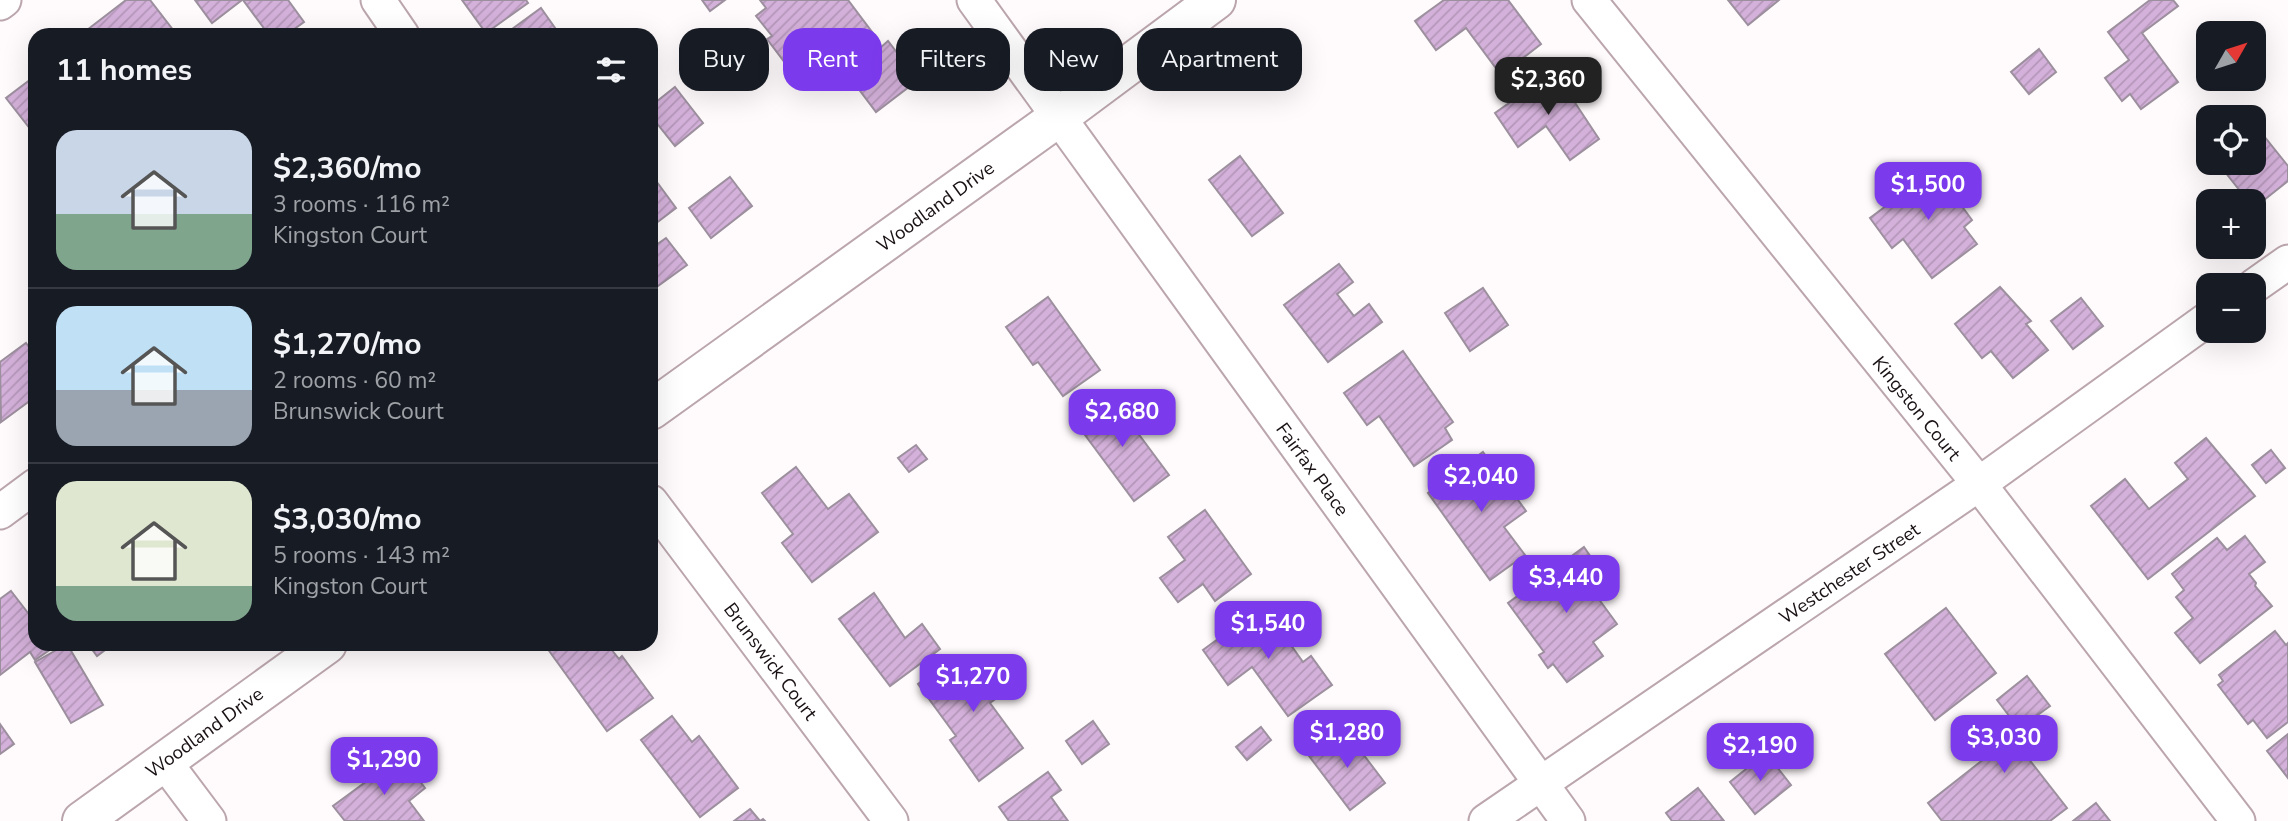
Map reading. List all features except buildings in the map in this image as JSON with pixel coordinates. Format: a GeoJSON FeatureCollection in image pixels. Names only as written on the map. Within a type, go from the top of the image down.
{"type":"FeatureCollection","features":[{"type":"Feature","properties":{"kind":"main road","name":"Woodland Drive"},"geometry":{"type":"LineString","coordinates":[[658,405],[1060,116],[1216,0]]}},
{"type":"Feature","properties":{"kind":"main road","name":"Woodland Drive"},"geometry":{"type":"LineString","coordinates":[[82,821],[317,651]]}},
{"type":"Feature","properties":{"kind":"street"},"geometry":{"type":"LineString","coordinates":[[378,0],[397,28]]}},
{"type":"Feature","properties":{"kind":"street","name":"Fairfax Place"},"geometry":{"type":"LineString","coordinates":[[974,0],[1568,821]]}},
{"type":"Feature","properties":{"kind":"street","name":"Kingston Court"},"geometry":{"type":"LineString","coordinates":[[1588,0],[1979,484],[2238,821]]}},
{"type":"Feature","properties":{"kind":"street"},"geometry":{"type":"LineString","coordinates":[[2266,278],[2288,262]]}},
{"type":"Feature","properties":{"kind":"street","name":"Westchester Street"},"geometry":{"type":"LineString","coordinates":[[1486,821],[1979,484],[2196,328]]}},
{"type":"Feature","properties":{"kind":"street"},"geometry":{"type":"LineString","coordinates":[[0,512],[28,491]]}},
{"type":"Feature","properties":{"kind":"street","name":"Brunswick Court"},"geometry":{"type":"LineString","coordinates":[[658,511],[891,821]]}},
{"type":"Feature","properties":{"kind":"street"},"geometry":{"type":"LineString","coordinates":[[164,761],[209,821]]}}]}
